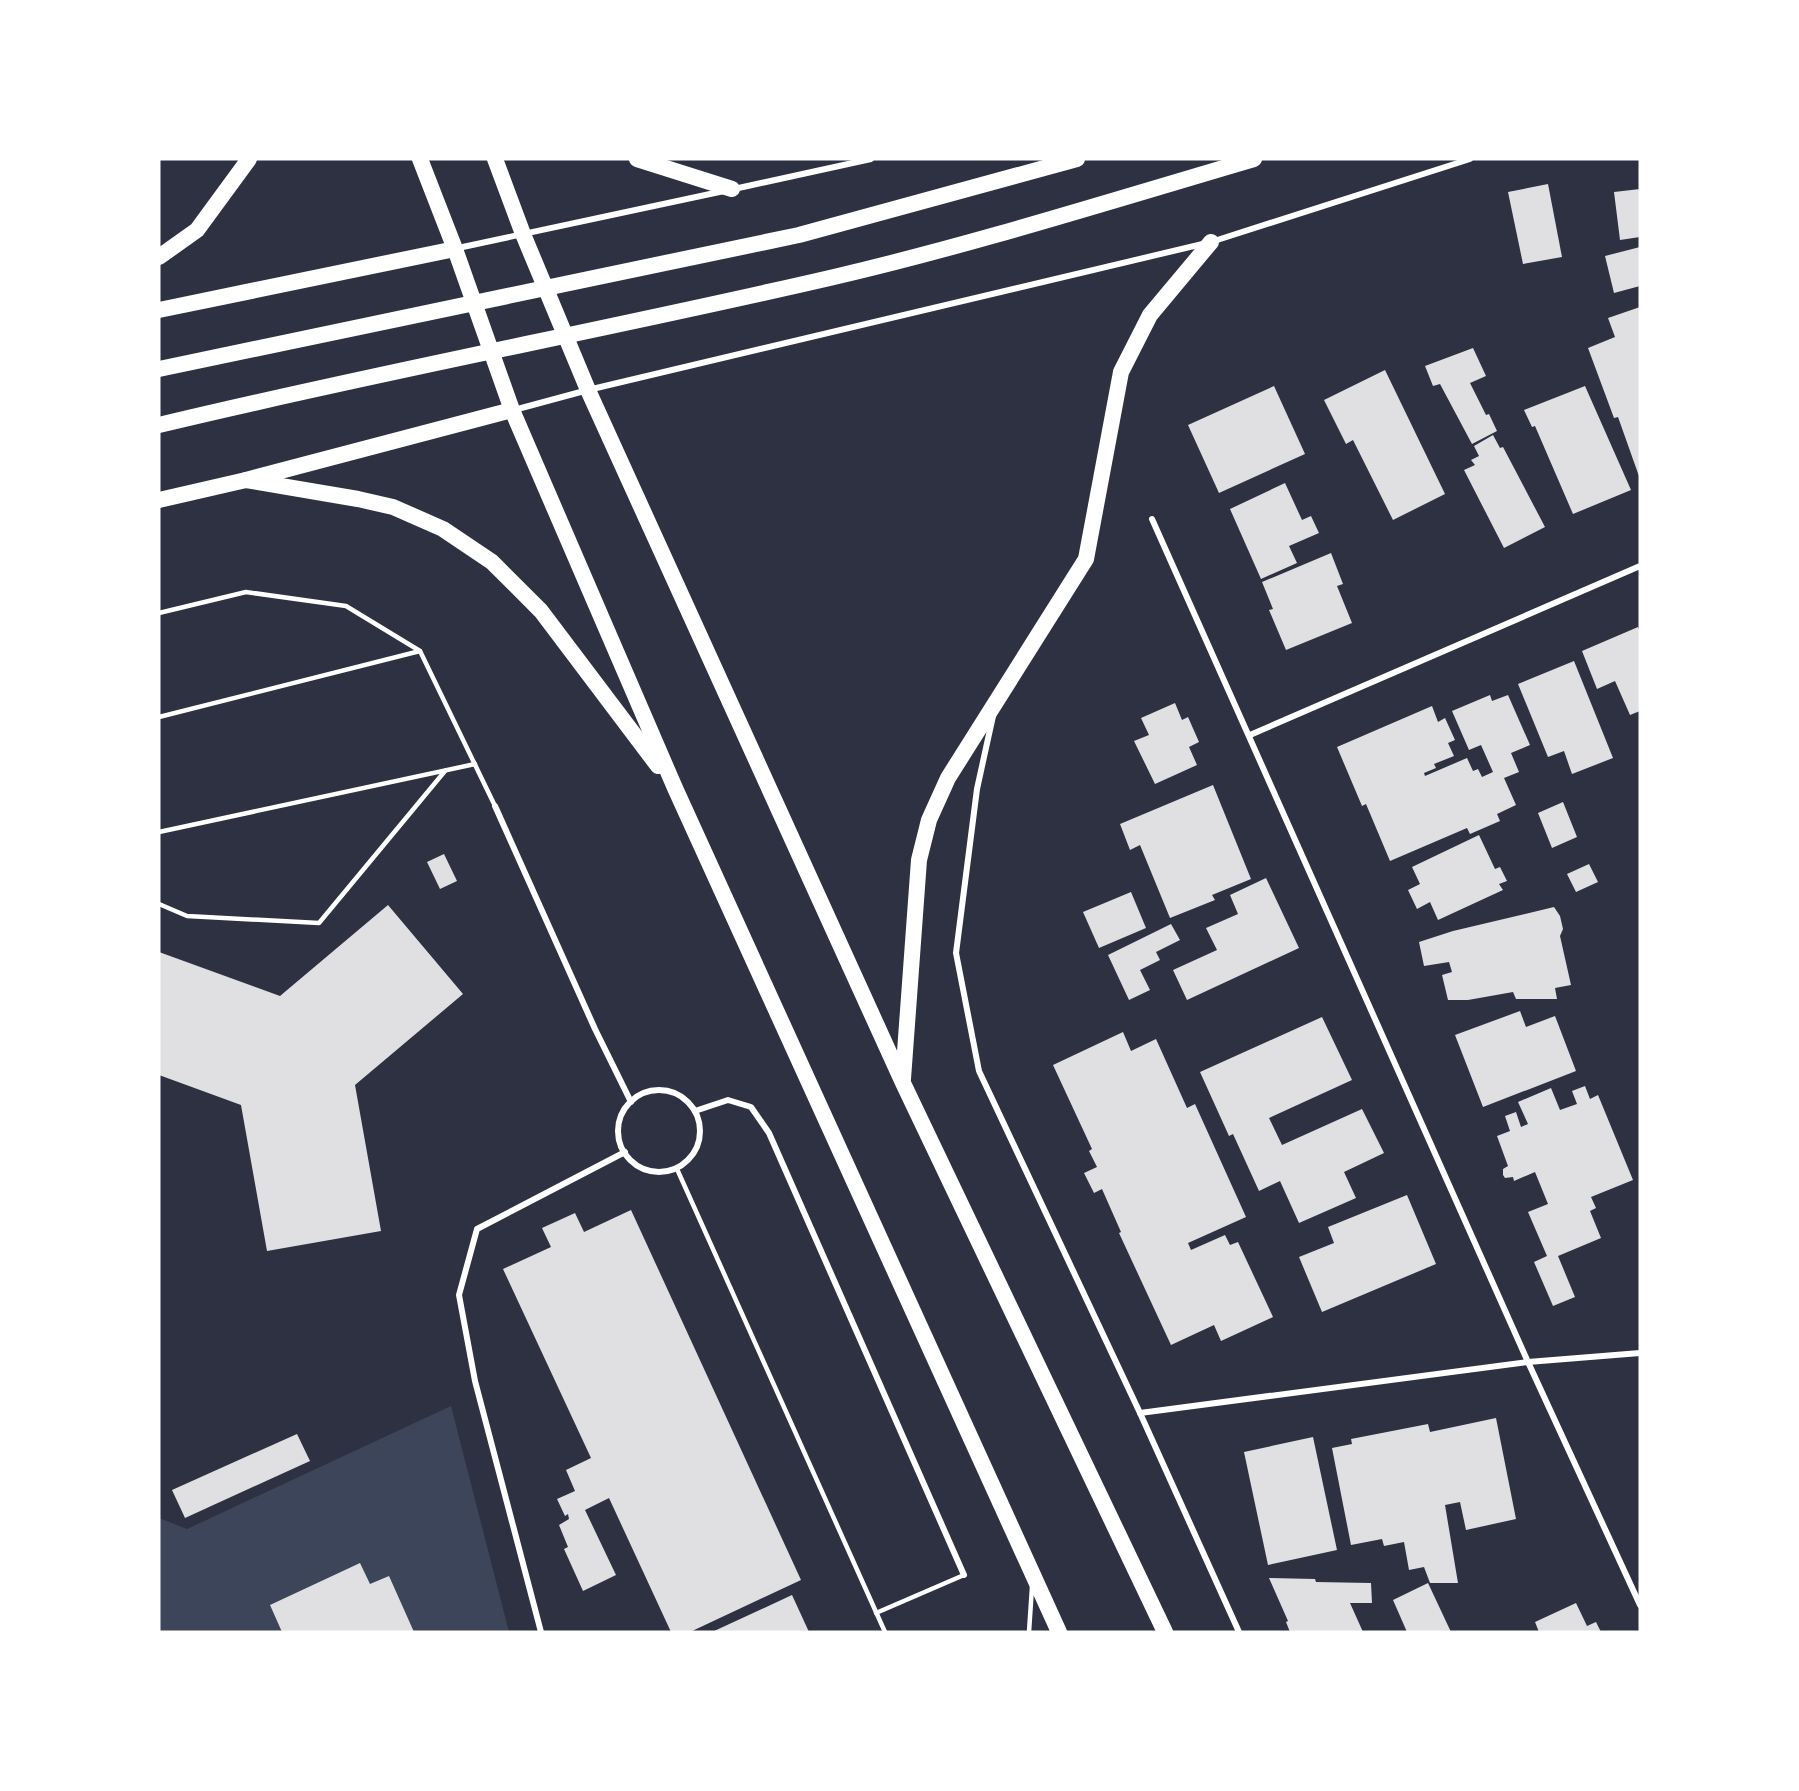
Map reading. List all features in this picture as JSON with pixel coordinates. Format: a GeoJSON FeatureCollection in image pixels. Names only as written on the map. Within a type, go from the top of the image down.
{"type":"FeatureCollection","features":[{"type":"Feature","properties":{"kind":"highway"},"geometry":{"type":"LineString","coordinates":[[159,257],[196,230],[249,159]]}},
{"type":"Feature","properties":{"kind":"highway"},"geometry":{"type":"LineString","coordinates":[[420,159],[455,249],[512,411],[675,788],[1059,1632]]}},
{"type":"Feature","properties":{"kind":"highway"},"geometry":{"type":"LineString","coordinates":[[495,159],[523,234],[588,390],[903,1083],[1165,1632]]}},
{"type":"Feature","properties":{"kind":"highway"},"geometry":{"type":"LineString","coordinates":[[637,159],[732,189]]}},
{"type":"Feature","properties":{"kind":"highway"},"geometry":{"type":"LineString","coordinates":[[159,369],[799,235],[1077,159]]}},
{"type":"Feature","properties":{"kind":"highway"},"geometry":{"type":"LineString","coordinates":[[159,425],[261,400],[835,277],[968,242],[1254,159]]}},
{"type":"Feature","properties":{"kind":"highway"},"geometry":{"type":"LineString","coordinates":[[903,1083],[919,860],[929,820],[948,778],[1086,559],[1121,372],[1150,315],[1211,242]]}},
{"type":"Feature","properties":{"kind":"highway"},"geometry":{"type":"LineString","coordinates":[[159,310],[455,249]]}},
{"type":"Feature","properties":{"kind":"highway"},"geometry":{"type":"LineString","coordinates":[[159,500],[246,480],[512,411]]}},
{"type":"Feature","properties":{"kind":"highway"},"geometry":{"type":"LineString","coordinates":[[246,480],[393,507],[443,529],[492,562],[541,611],[675,788]]}},
{"type":"Feature","properties":{"kind":"street"},"geometry":{"type":"LineString","coordinates":[[455,249],[871,159]]}},
{"type":"Feature","properties":{"kind":"street"},"geometry":{"type":"LineString","coordinates":[[512,411],[588,390],[1211,242],[1470,159]]}},
{"type":"Feature","properties":{"kind":"street"},"geometry":{"type":"LineString","coordinates":[[1152,519],[1528,1362],[1640,1605]]}},
{"type":"Feature","properties":{"kind":"street"},"geometry":{"type":"LineString","coordinates":[[1250,735],[1640,566]]}},
{"type":"Feature","properties":{"kind":"street"},"geometry":{"type":"LineString","coordinates":[[998,698],[977,789],[956,953],[979,1071],[1140,1413],[1239,1632]]}},
{"type":"Feature","properties":{"kind":"street"},"geometry":{"type":"LineString","coordinates":[[495,806],[631,1102]]}},
{"type":"Feature","properties":{"kind":"street"},"geometry":{"type":"LineString","coordinates":[[663,1090],[675,1093],[687,1101],[695,1112],[700,1124],[700,1138],[696,1150],[688,1161],[677,1169],[664,1173],[650,1171],[637,1166],[625,1152],[618,1131],[621,1118],[637,1096],[649,1091],[663,1090]]}},
{"type":"Feature","properties":{"kind":"street"},"geometry":{"type":"LineString","coordinates":[[695,1112],[728,1100],[751,1107],[769,1133],[964,1575]]}},
{"type":"Feature","properties":{"kind":"street"},"geometry":{"type":"LineString","coordinates":[[541,1632],[475,1381],[459,1295],[477,1228],[625,1152]]}},
{"type":"Feature","properties":{"kind":"street"},"geometry":{"type":"LineString","coordinates":[[1140,1413],[1528,1362],[1640,1353]]}},
{"type":"Feature","properties":{"kind":"lane"},"geometry":{"type":"LineString","coordinates":[[159,613],[246,592],[346,606],[420,651],[495,806]]}},
{"type":"Feature","properties":{"kind":"lane"},"geometry":{"type":"LineString","coordinates":[[159,717],[420,651]]}},
{"type":"Feature","properties":{"kind":"lane"},"geometry":{"type":"LineString","coordinates":[[159,832],[475,764]]}},
{"type":"Feature","properties":{"kind":"lane"},"geometry":{"type":"LineString","coordinates":[[159,904],[187,916],[319,923],[445,771]]}},
{"type":"Feature","properties":{"kind":"lane"},"geometry":{"type":"LineString","coordinates":[[677,1169],[885,1632]]}},
{"type":"Feature","properties":{"kind":"lane"},"geometry":{"type":"LineString","coordinates":[[876,1613],[964,1575]]}},
{"type":"Feature","properties":{"kind":"lane"},"geometry":{"type":"LineString","coordinates":[[1029,1632],[1033,1575]]}},
{"type":"Feature","properties":{"kind":"shaded area"},"geometry":{"type":"Polygon","coordinates":[[[451,1406],[509,1632],[159,1632],[159,1518],[187,1529],[451,1406]]]}},
{"type":"Feature","properties":{"kind":"building"},"geometry":{"type":"Polygon","coordinates":[[[1548,184],[1562,257],[1523,264],[1508,192],[1548,184]]]}},
{"type":"Feature","properties":{"kind":"building"},"geometry":{"type":"Polygon","coordinates":[[[1640,189],[1640,237],[1620,240],[1614,192],[1640,189]]]}},
{"type":"Feature","properties":{"kind":"building"},"geometry":{"type":"Polygon","coordinates":[[[1640,247],[1640,286],[1614,293],[1605,256],[1640,247]]]}},
{"type":"Feature","properties":{"kind":"building"},"geometry":{"type":"Polygon","coordinates":[[[1640,307],[1640,479],[1618,417],[1614,418],[1588,348],[1615,337],[1608,318],[1640,307]]]}},
{"type":"Feature","properties":{"kind":"building"},"geometry":{"type":"Polygon","coordinates":[[[1473,348],[1486,376],[1470,383],[1497,431],[1472,444],[1440,384],[1433,386],[1425,366],[1473,348]]]}},
{"type":"Feature","properties":{"kind":"building"},"geometry":{"type":"Polygon","coordinates":[[[1385,370],[1445,494],[1393,520],[1353,440],[1346,444],[1324,400],[1385,370]]]}},
{"type":"Feature","properties":{"kind":"building"},"geometry":{"type":"Polygon","coordinates":[[[1274,386],[1305,454],[1219,493],[1188,425],[1274,386]]]}},
{"type":"Feature","properties":{"kind":"building"},"geometry":{"type":"Polygon","coordinates":[[[1585,386],[1631,490],[1573,514],[1535,426],[1532,427],[1524,410],[1585,386]]]}},
{"type":"Feature","properties":{"kind":"building"},"geometry":{"type":"Polygon","coordinates":[[[1493,435],[1500,448],[1503,447],[1545,527],[1504,548],[1464,470],[1475,465],[1471,460],[1479,456],[1474,446],[1493,435]]]}},
{"type":"Feature","properties":{"kind":"building"},"geometry":{"type":"Polygon","coordinates":[[[1285,483],[1302,520],[1311,516],[1319,533],[1289,546],[1297,563],[1261,579],[1230,509],[1285,483]]]}},
{"type":"Feature","properties":{"kind":"building"},"geometry":{"type":"Polygon","coordinates":[[[1331,553],[1343,584],[1337,586],[1352,623],[1286,650],[1269,610],[1273,609],[1262,582],[1331,553]]]}},
{"type":"Feature","properties":{"kind":"building"},"geometry":{"type":"Polygon","coordinates":[[[1638,627],[1640,632],[1640,711],[1630,715],[1615,681],[1597,689],[1582,651],[1638,627]]]}},
{"type":"Feature","properties":{"kind":"building"},"geometry":{"type":"Polygon","coordinates":[[[1574,661],[1613,758],[1572,774],[1564,751],[1548,757],[1518,684],[1574,661]]]}},
{"type":"Feature","properties":{"kind":"building"},"geometry":{"type":"Polygon","coordinates":[[[1490,695],[1492,701],[1508,695],[1530,745],[1511,753],[1519,772],[1504,778],[1516,805],[1497,814],[1500,821],[1470,834],[1467,828],[1390,861],[1366,804],[1362,806],[1337,747],[1432,706],[1438,722],[1445,718],[1455,740],[1448,743],[1454,756],[1434,764],[1436,768],[1424,773],[1425,776],[1467,758],[1473,771],[1478,769],[1482,777],[1493,772],[1481,745],[1469,750],[1452,711],[1490,695]]]}},
{"type":"Feature","properties":{"kind":"building"},"geometry":{"type":"Polygon","coordinates":[[[1175,703],[1182,720],[1188,717],[1199,742],[1189,747],[1197,765],[1155,784],[1134,741],[1149,735],[1141,718],[1175,703]]]}},
{"type":"Feature","properties":{"kind":"building"},"geometry":{"type":"Polygon","coordinates":[[[1213,785],[1251,879],[1212,895],[1215,900],[1170,918],[1140,845],[1130,850],[1120,824],[1213,785]]]}},
{"type":"Feature","properties":{"kind":"building"},"geometry":{"type":"Polygon","coordinates":[[[1563,802],[1577,837],[1552,848],[1538,813],[1563,802]]]}},
{"type":"Feature","properties":{"kind":"building"},"geometry":{"type":"Polygon","coordinates":[[[1479,835],[1495,869],[1500,867],[1507,881],[1499,884],[1503,890],[1438,920],[1430,902],[1417,909],[1408,890],[1420,884],[1412,867],[1479,835]]]}},
{"type":"Feature","properties":{"kind":"building"},"geometry":{"type":"Polygon","coordinates":[[[444,854],[457,881],[440,889],[427,862],[444,854]]]}},
{"type":"Feature","properties":{"kind":"building"},"geometry":{"type":"Polygon","coordinates":[[[1589,864],[1598,882],[1576,892],[1567,874],[1589,864]]]}},
{"type":"Feature","properties":{"kind":"building"},"geometry":{"type":"Polygon","coordinates":[[[1266,878],[1299,948],[1187,1000],[1173,970],[1217,950],[1206,928],[1238,914],[1230,895],[1266,878]]]}},
{"type":"Feature","properties":{"kind":"building"},"geometry":{"type":"Polygon","coordinates":[[[1131,892],[1146,928],[1099,948],[1083,912],[1131,892]]]}},
{"type":"Feature","properties":{"kind":"building"},"geometry":{"type":"Polygon","coordinates":[[[388,905],[463,994],[355,1085],[381,1231],[267,1251],[241,1105],[159,1075],[159,952],[280,996],[388,905]]]}},
{"type":"Feature","properties":{"kind":"building"},"geometry":{"type":"Polygon","coordinates":[[[1554,907],[1560,916],[1563,929],[1560,936],[1571,985],[1555,988],[1557,999],[1516,999],[1513,992],[1468,1000],[1448,1000],[1442,975],[1452,972],[1449,962],[1424,966],[1419,942],[1453,931],[1554,907]]]}},
{"type":"Feature","properties":{"kind":"building"},"geometry":{"type":"Polygon","coordinates":[[[1171,924],[1180,940],[1156,952],[1160,960],[1140,970],[1150,990],[1129,1000],[1108,955],[1171,924]]]}},
{"type":"Feature","properties":{"kind":"building"},"geometry":{"type":"Polygon","coordinates":[[[1520,1011],[1526,1027],[1555,1016],[1576,1071],[1483,1107],[1455,1035],[1520,1011]]]}},
{"type":"Feature","properties":{"kind":"building"},"geometry":{"type":"Polygon","coordinates":[[[1322,1017],[1352,1080],[1269,1118],[1282,1145],[1362,1109],[1384,1153],[1344,1172],[1356,1198],[1299,1223],[1280,1181],[1259,1191],[1233,1134],[1229,1136],[1200,1072],[1322,1017]]]}},
{"type":"Feature","properties":{"kind":"building"},"geometry":{"type":"Polygon","coordinates":[[[1123,1032],[1131,1051],[1156,1039],[1187,1108],[1195,1104],[1246,1217],[1188,1243],[1191,1250],[1225,1235],[1230,1245],[1238,1242],[1273,1317],[1221,1341],[1214,1325],[1171,1345],[1119,1233],[1121,1232],[1102,1189],[1094,1193],[1084,1173],[1097,1167],[1089,1151],[1092,1149],[1053,1065],[1123,1032]]]}},
{"type":"Feature","properties":{"kind":"building"},"geometry":{"type":"Polygon","coordinates":[[[1585,1086],[1590,1099],[1598,1095],[1633,1180],[1591,1197],[1596,1208],[1590,1211],[1601,1238],[1558,1256],[1575,1297],[1553,1306],[1534,1262],[1547,1256],[1528,1212],[1548,1204],[1535,1172],[1514,1181],[1513,1177],[1505,1178],[1503,1169],[1508,1166],[1497,1136],[1510,1131],[1505,1116],[1516,1112],[1521,1127],[1528,1124],[1518,1102],[1551,1088],[1560,1110],[1577,1104],[1572,1091],[1585,1086]]]}},
{"type":"Feature","properties":{"kind":"building"},"geometry":{"type":"Polygon","coordinates":[[[1407,1195],[1436,1264],[1322,1312],[1299,1257],[1334,1243],[1328,1227],[1407,1195]]]}},
{"type":"Feature","properties":{"kind":"building"},"geometry":{"type":"Polygon","coordinates":[[[631,1210],[801,1580],[690,1632],[671,1632],[609,1498],[585,1510],[616,1575],[583,1591],[564,1549],[568,1547],[559,1525],[569,1519],[568,1514],[565,1516],[557,1499],[575,1491],[566,1470],[591,1458],[503,1269],[551,1247],[542,1228],[575,1213],[584,1232],[631,1210]]]}},
{"type":"Feature","properties":{"kind":"building"},"geometry":{"type":"Polygon","coordinates":[[[1496,1418],[1516,1519],[1466,1530],[1460,1502],[1445,1505],[1458,1583],[1430,1583],[1424,1567],[1409,1570],[1404,1542],[1384,1546],[1382,1539],[1351,1545],[1332,1448],[1352,1444],[1351,1439],[1428,1424],[1430,1432],[1496,1418]]]}},
{"type":"Feature","properties":{"kind":"building"},"geometry":{"type":"Polygon","coordinates":[[[297,1434],[310,1461],[185,1518],[172,1490],[297,1434]]]}},
{"type":"Feature","properties":{"kind":"building"},"geometry":{"type":"Polygon","coordinates":[[[1313,1437],[1337,1550],[1268,1565],[1244,1452],[1313,1437]]]}},
{"type":"Feature","properties":{"kind":"building"},"geometry":{"type":"Polygon","coordinates":[[[360,1563],[370,1584],[389,1576],[414,1632],[282,1632],[270,1605],[360,1563]]]}},
{"type":"Feature","properties":{"kind":"building"},"geometry":{"type":"Polygon","coordinates":[[[1269,1578],[1371,1583],[1372,1603],[1350,1603],[1363,1632],[1290,1632],[1286,1622],[1288,1621],[1269,1578]]]}},
{"type":"Feature","properties":{"kind":"building"},"geometry":{"type":"Polygon","coordinates":[[[1428,1583],[1451,1632],[1407,1632],[1393,1600],[1428,1583]]]}},
{"type":"Feature","properties":{"kind":"building"},"geometry":{"type":"Polygon","coordinates":[[[792,1595],[809,1632],[712,1632],[792,1595]]]}},
{"type":"Feature","properties":{"kind":"building"},"geometry":{"type":"Polygon","coordinates":[[[1576,1603],[1587,1626],[1596,1622],[1601,1632],[1539,1632],[1535,1622],[1576,1603]]]}}]}
